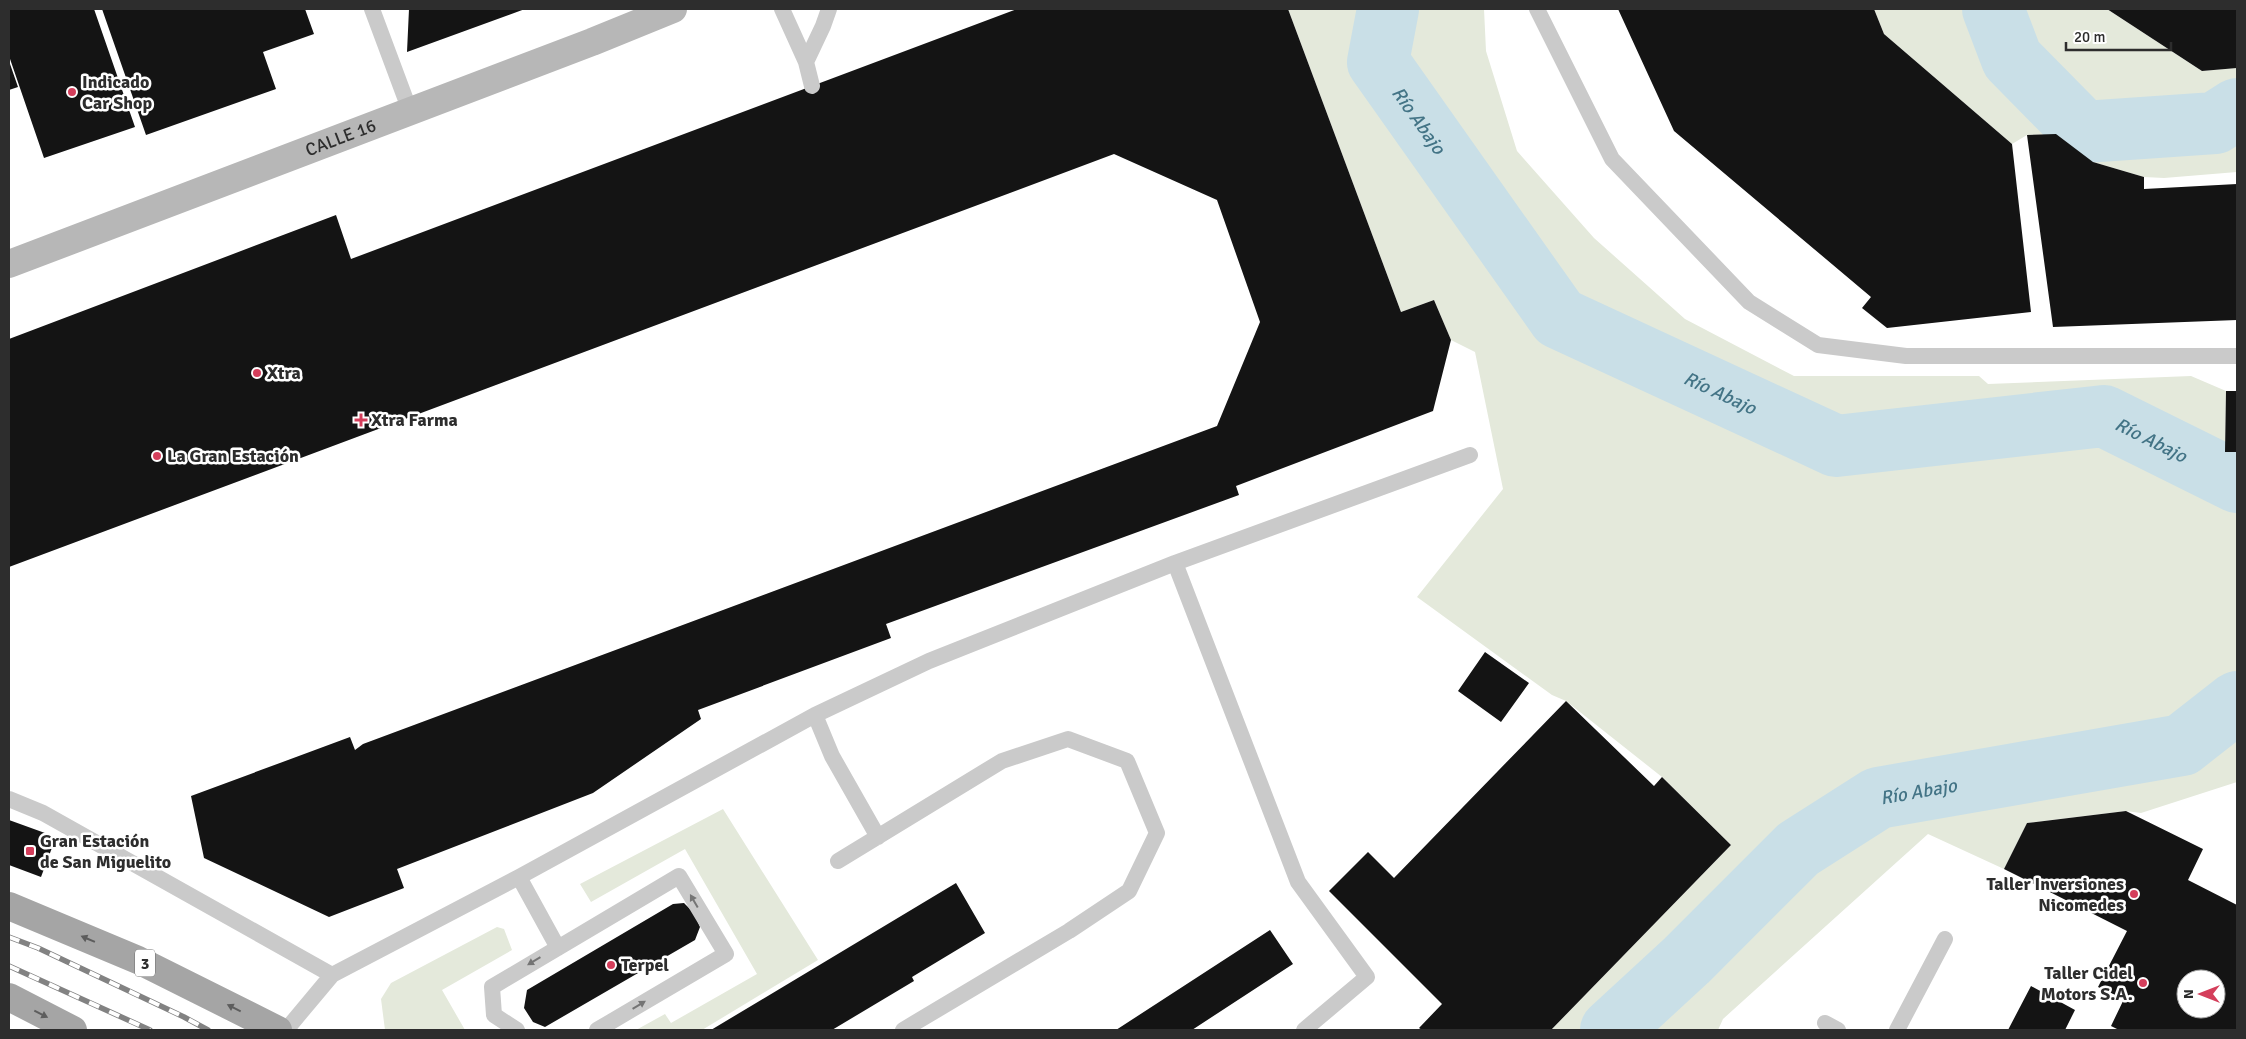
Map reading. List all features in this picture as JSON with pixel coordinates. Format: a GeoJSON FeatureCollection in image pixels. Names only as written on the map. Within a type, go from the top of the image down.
{"type":"FeatureCollection","features":[{"type":"Feature","properties":{"kind":"main road","name":"CALLE 16"},"geometry":{"type":"LineString","coordinates":[[9,264],[592,42],[673,9]]}},
{"type":"Feature","properties":{"kind":"main road","name":"3"},"geometry":{"type":"LineString","coordinates":[[9,906],[138,960],[278,1030]]}},
{"type":"Feature","properties":{"kind":"main road"},"geometry":{"type":"LineString","coordinates":[[9,997],[74,1030]]}},
{"type":"Feature","properties":{"kind":"lane"},"geometry":{"type":"LineString","coordinates":[[372,9],[410,111]]}},
{"type":"Feature","properties":{"kind":"lane"},"geometry":{"type":"LineString","coordinates":[[782,9],[806,62],[812,86]]}},
{"type":"Feature","properties":{"kind":"lane"},"geometry":{"type":"LineString","coordinates":[[806,62],[829,9]]}},
{"type":"Feature","properties":{"kind":"lane"},"geometry":{"type":"LineString","coordinates":[[1538,9],[1612,159],[1749,302],[1818,344],[1906,356],[2237,356]]}},
{"type":"Feature","properties":{"kind":"lane"},"geometry":{"type":"LineString","coordinates":[[286,1030],[332,975],[519,877],[815,715],[929,661],[1176,563],[1470,455]]}},
{"type":"Feature","properties":{"kind":"lane"},"geometry":{"type":"LineString","coordinates":[[1176,563],[1298,882],[1368,978],[1304,1030]]}},
{"type":"Feature","properties":{"kind":"lane"},"geometry":{"type":"LineString","coordinates":[[815,715],[832,756],[878,837]]}},
{"type":"Feature","properties":{"kind":"lane"},"geometry":{"type":"LineString","coordinates":[[838,861],[1002,761],[1068,740],[1127,761],[1157,833],[1129,891],[1069,932],[903,1030]]}},
{"type":"Feature","properties":{"kind":"lane"},"geometry":{"type":"LineString","coordinates":[[9,799],[43,813],[332,975]]}},
{"type":"Feature","properties":{"kind":"lane"},"geometry":{"type":"LineString","coordinates":[[516,1030],[494,1015],[492,987],[679,876],[726,954],[597,1030]]}},
{"type":"Feature","properties":{"kind":"lane"},"geometry":{"type":"LineString","coordinates":[[519,877],[558,948]]}},
{"type":"Feature","properties":{"kind":"lane"},"geometry":{"type":"LineString","coordinates":[[1897,1030],[1945,939]]}},
{"type":"Feature","properties":{"kind":"shaded area"},"geometry":{"type":"Polygon","coordinates":[[[1288,9],[1484,9],[1486,51],[1517,151],[1594,238],[1685,319],[1794,376],[1979,376],[1988,384],[2191,376],[2226,391],[2225,452],[2237,462],[2237,782],[2141,813],[2126,811],[2027,823],[2004,869],[1928,834],[1723,1019],[1718,1030],[1551,1030],[1731,845],[1662,777],[1566,701],[1552,695],[1417,597],[1503,489],[1475,352],[1451,340],[1434,300],[1401,312],[1288,9]]]}},
{"type":"Feature","properties":{"kind":"shaded area"},"geometry":{"type":"Polygon","coordinates":[[[1874,9],[2107,9],[2202,71],[2237,68],[2237,172],[2164,178],[2144,177],[2093,162],[2056,134],[2027,135],[2012,144],[1884,34],[1874,9]]]}},
{"type":"Feature","properties":{"kind":"shaded area"},"geometry":{"type":"Polygon","coordinates":[[[723,809],[818,960],[702,1030],[636,1030],[665,1014],[671,1023],[757,974],[685,849],[591,902],[580,884],[723,809]]]}},
{"type":"Feature","properties":{"kind":"shaded area"},"geometry":{"type":"Polygon","coordinates":[[[497,927],[504,929],[512,950],[442,990],[465,1030],[385,1030],[381,999],[391,983],[497,927]]]}},
{"type":"Feature","properties":{"kind":"building","name":"Indicado Car Shop"},"geometry":{"type":"Polygon","coordinates":[[[9,9],[94,9],[135,127],[44,158],[9,56],[9,9]]]}},
{"type":"Feature","properties":{"kind":"building"},"geometry":{"type":"Polygon","coordinates":[[[102,9],[305,9],[314,34],[263,52],[276,89],[146,135],[102,9]]]}},
{"type":"Feature","properties":{"kind":"building"},"geometry":{"type":"Polygon","coordinates":[[[409,9],[525,9],[407,52],[409,9]]]}},
{"type":"Feature","properties":{"kind":"building","name":"La Gran Estación"},"geometry":{"type":"Polygon","coordinates":[[[1017,9],[1288,9],[1401,312],[1434,300],[1451,340],[1433,411],[1236,486],[1239,495],[886,624],[891,638],[698,710],[701,719],[593,793],[397,869],[404,888],[329,917],[204,858],[191,796],[350,737],[355,750],[363,744],[1217,426],[1260,322],[1217,200],[1114,154],[9,567],[9,339],[336,215],[351,259],[1017,9]]]}},
{"type":"Feature","properties":{"kind":"building"},"geometry":{"type":"Polygon","coordinates":[[[1618,9],[1874,9],[1884,34],[2012,144],[2031,312],[1887,328],[1862,308],[1871,297],[1674,131],[1618,9]]]}},
{"type":"Feature","properties":{"kind":"building"},"geometry":{"type":"Polygon","coordinates":[[[2107,9],[2237,9],[2237,68],[2202,71],[2107,9]]]}},
{"type":"Feature","properties":{"kind":"building"},"geometry":{"type":"Polygon","coordinates":[[[9,61],[18,87],[9,90],[9,61]]]}},
{"type":"Feature","properties":{"kind":"building"},"geometry":{"type":"Polygon","coordinates":[[[2056,134],[2093,162],[2144,177],[2144,189],[2237,184],[2237,320],[2053,327],[2027,135],[2056,134]]]}},
{"type":"Feature","properties":{"kind":"building"},"geometry":{"type":"Polygon","coordinates":[[[2226,391],[2237,391],[2237,452],[2225,452],[2226,391]]]}},
{"type":"Feature","properties":{"kind":"building"},"geometry":{"type":"Polygon","coordinates":[[[1485,652],[1529,683],[1501,722],[1458,691],[1485,652]]]}},
{"type":"Feature","properties":{"kind":"building"},"geometry":{"type":"Polygon","coordinates":[[[1566,701],[1654,786],[1662,777],[1731,845],[1551,1030],[1422,1030],[1419,1028],[1442,1004],[1329,891],[1368,852],[1394,878],[1566,701]]]}},
{"type":"Feature","properties":{"kind":"building","name":"Taller Inversiones Nicomedes"},"geometry":{"type":"Polygon","coordinates":[[[2126,811],[2203,849],[2188,880],[2237,905],[2237,1030],[2119,1030],[2111,1026],[2124,999],[2098,987],[2127,931],[2004,869],[2027,823],[2126,811]]]}},
{"type":"Feature","properties":{"kind":"building","name":"Gran Estación de San Miguelito"},"geometry":{"type":"Polygon","coordinates":[[[9,820],[56,837],[41,877],[9,865],[9,820]]]}},
{"type":"Feature","properties":{"kind":"building"},"geometry":{"type":"Polygon","coordinates":[[[956,883],[985,933],[912,977],[914,981],[832,1030],[711,1030],[956,883]]]}},
{"type":"Feature","properties":{"kind":"building","name":"Terpel"},"geometry":{"type":"Polygon","coordinates":[[[684,903],[694,913],[700,927],[695,940],[545,1027],[533,1022],[524,1008],[527,990],[673,904],[684,903]]]}},
{"type":"Feature","properties":{"kind":"building"},"geometry":{"type":"Polygon","coordinates":[[[1270,930],[1293,964],[1192,1030],[1116,1030],[1270,930]]]}},
{"type":"Feature","properties":{"kind":"building"},"geometry":{"type":"Polygon","coordinates":[[[2031,986],[2075,1010],[2065,1030],[2008,1030],[2031,986]]]}},
{"type":"Feature","properties":{"kind":"waterway","name":"Río Abajo"},"geometry":{"type":"LineString","coordinates":[[1388,9],[1378,62],[1559,318],[1836,446],[2104,416],[2237,482]]}},
{"type":"Feature","properties":{"kind":"waterway","name":"Río Abajo"},"geometry":{"type":"LineString","coordinates":[[1993,9],[2012,59],[2084,132],[2215,123],[2237,109]]}},
{"type":"Feature","properties":{"kind":"waterway","name":"Río Abajo"},"geometry":{"type":"LineString","coordinates":[[1611,1030],[1687,960],[1798,849],[1878,798],[2182,745],[2237,702]]}},
{"type":"Feature","properties":{"kind":"railway"},"geometry":{"type":"LineString","coordinates":[[9,937],[38,948],[208,1030]]}},
{"type":"Feature","properties":{"kind":"railway"},"geometry":{"type":"LineString","coordinates":[[9,966],[150,1030]]}},
{"type":"Feature","properties":{"kind":"place","name":"Indicado Car Shop"},"geometry":{"type":"Point","coordinates":[72,92]}},
{"type":"Feature","properties":{"kind":"place","name":"Xtra"},"geometry":{"type":"Point","coordinates":[257,373]}},
{"type":"Feature","properties":{"kind":"place","name":"Xtra Farma"},"geometry":{"type":"Point","coordinates":[361,420]}},
{"type":"Feature","properties":{"kind":"place","name":"La Gran Estación"},"geometry":{"type":"Point","coordinates":[157,456]}},
{"type":"Feature","properties":{"kind":"place","name":"Gran Estación de San Miguelito"},"geometry":{"type":"Point","coordinates":[30,851]}},
{"type":"Feature","properties":{"kind":"place","name":"Taller Inversiones Nicomedes"},"geometry":{"type":"Point","coordinates":[2134,894]}},
{"type":"Feature","properties":{"kind":"place","name":"Terpel"},"geometry":{"type":"Point","coordinates":[611,965]}},
{"type":"Feature","properties":{"kind":"place","name":"Taller Cidel Motors S.A."},"geometry":{"type":"Point","coordinates":[2143,983]}}]}
